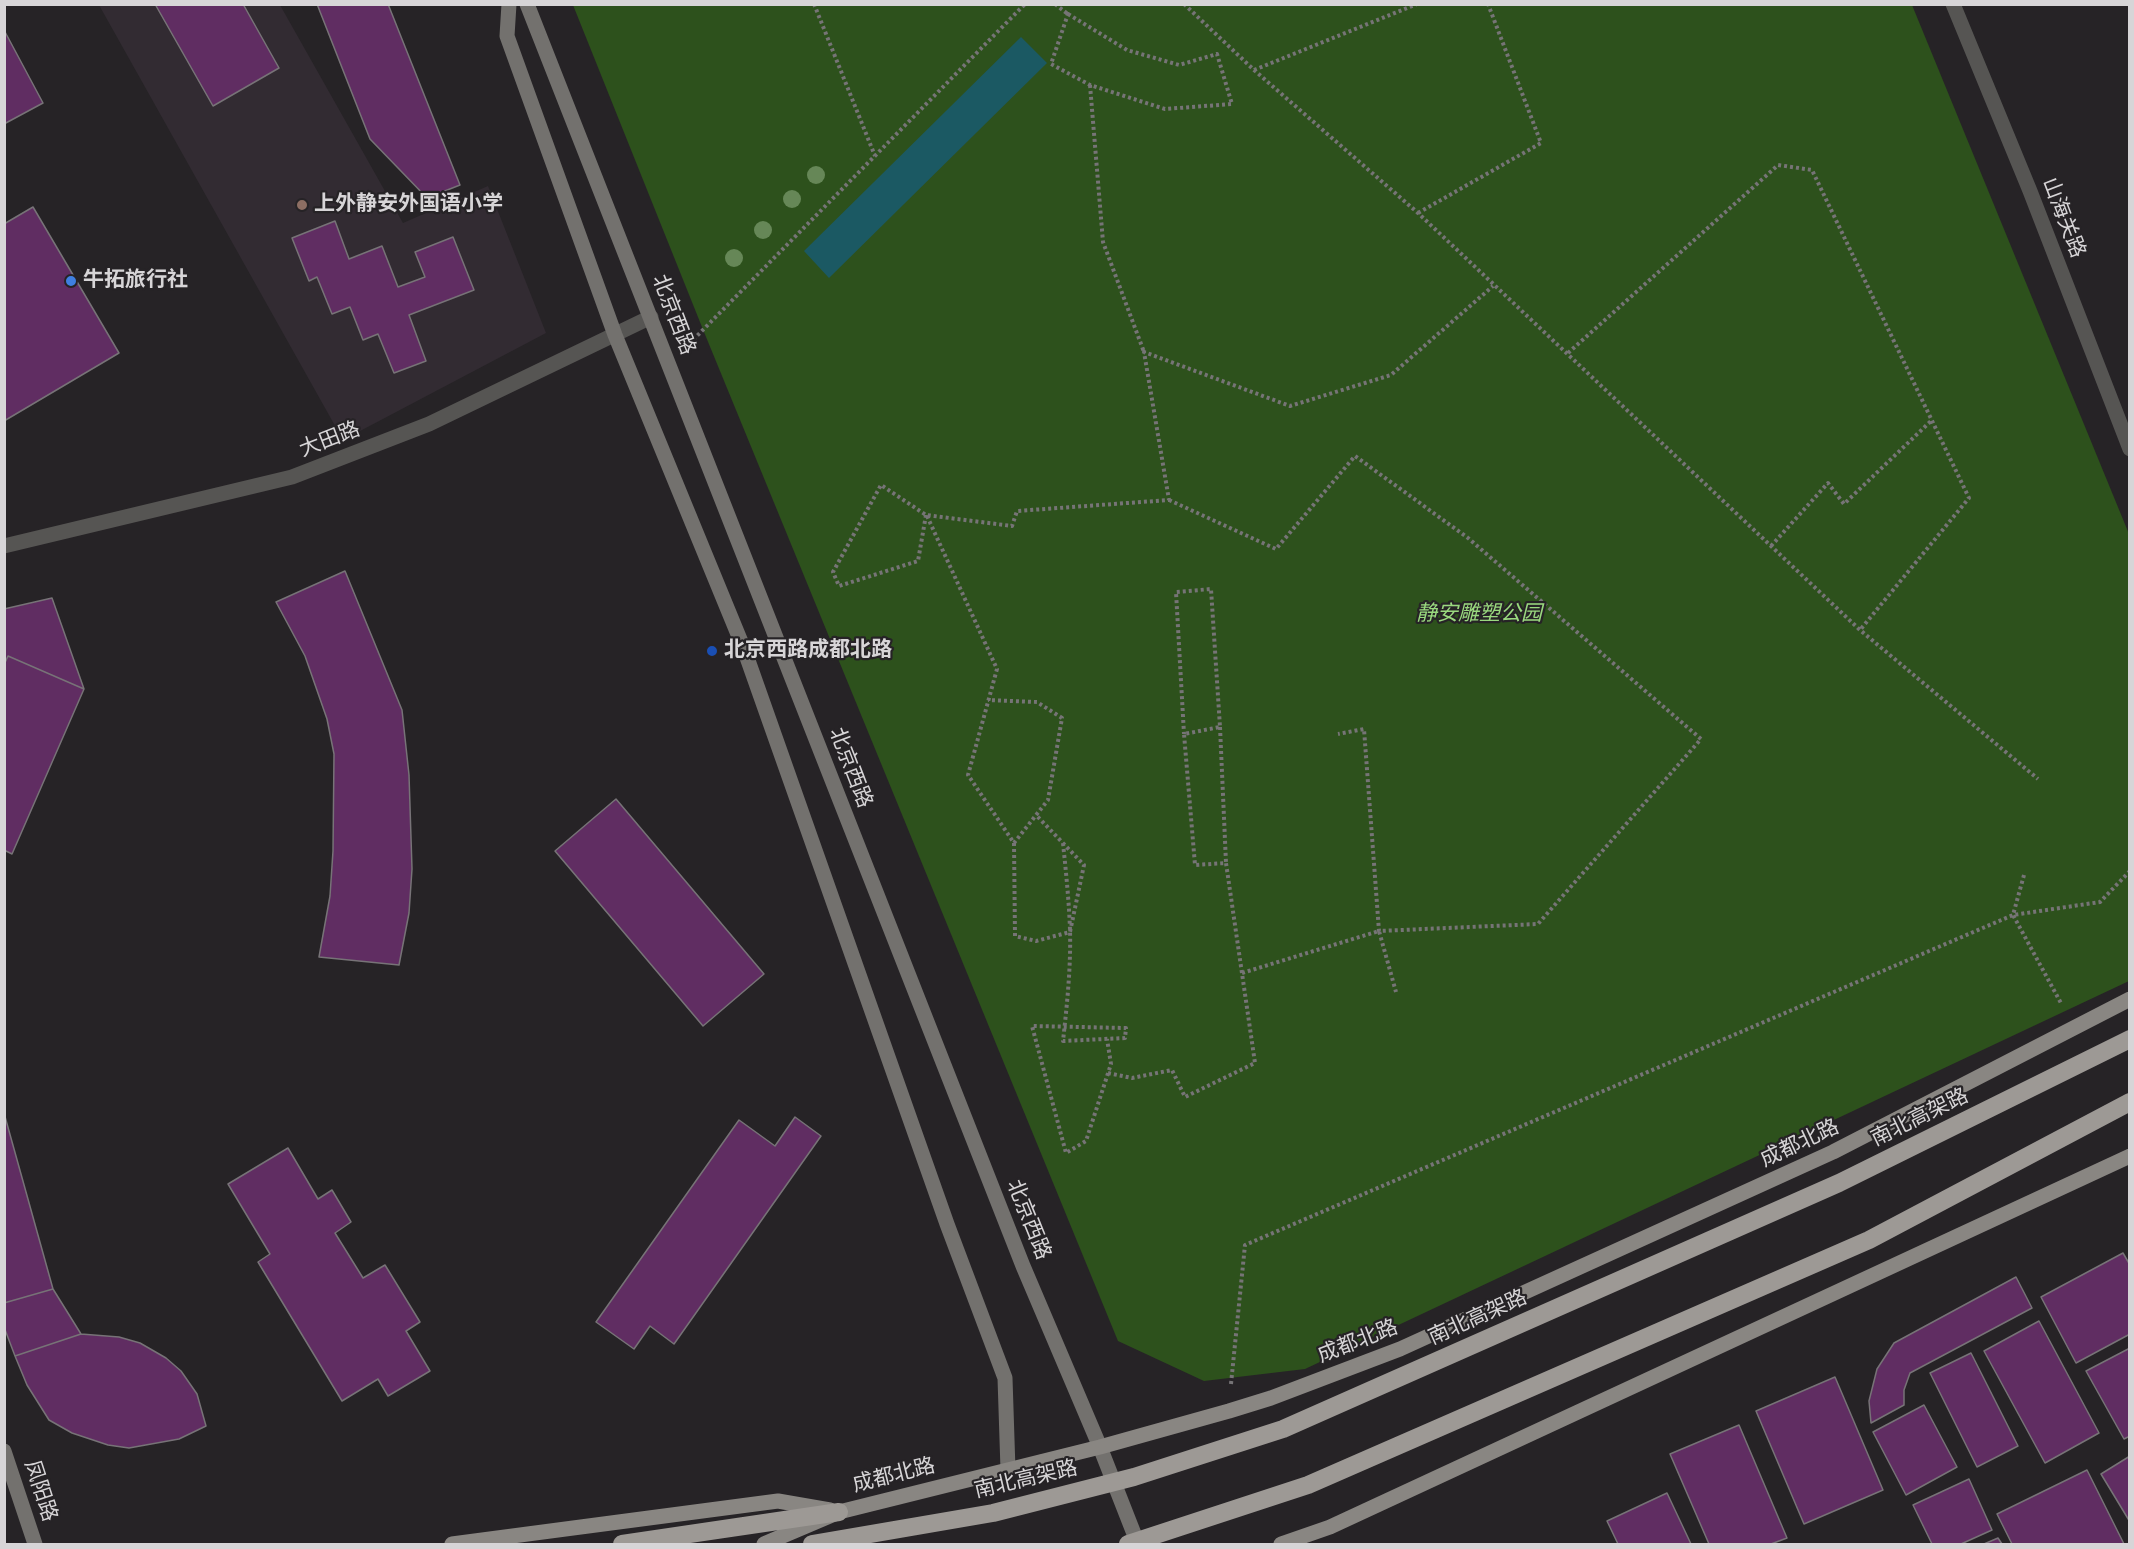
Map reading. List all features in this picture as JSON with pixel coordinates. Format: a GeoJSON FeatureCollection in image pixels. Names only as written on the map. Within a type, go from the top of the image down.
{"type":"FeatureCollection","features":[{"type":"Feature","properties":{"kind":"highway","name":"南北高架路"},"geometry":{"type":"LineString","coordinates":[[812,1545],[993,1513],[1134,1477],[1283,1429],[1839,1183],[2130,1039]]}},
{"type":"Feature","properties":{"kind":"highway"},"geometry":{"type":"LineString","coordinates":[[1128,1545],[1308,1485],[1869,1240],[2130,1102]]}},
{"type":"Feature","properties":{"kind":"highway"},"geometry":{"type":"LineString","coordinates":[[622,1545],[839,1512]]}},
{"type":"Feature","properties":{"kind":"main road"},"geometry":{"type":"LineString","coordinates":[[509,4],[507,36],[615,335],[744,649],[943,1212],[1005,1378],[1008,1470]]}},
{"type":"Feature","properties":{"kind":"main road","name":"北京西路"},"geometry":{"type":"LineString","coordinates":[[527,4],[1023,1266],[1100,1448],[1138,1545]]}},
{"type":"Feature","properties":{"kind":"main road","name":"成都北路"},"geometry":{"type":"LineString","coordinates":[[764,1545],[839,1512],[1100,1448],[1271,1398],[1421,1340],[1833,1152],[2130,999]]}},
{"type":"Feature","properties":{"kind":"main road"},"geometry":{"type":"LineString","coordinates":[[1281,1545],[1330,1527],[2130,1156]]}},
{"type":"Feature","properties":{"kind":"main road","name":"凤阳路"},"geometry":{"type":"LineString","coordinates":[[4,1451],[35,1545]]}},
{"type":"Feature","properties":{"kind":"main road"},"geometry":{"type":"LineString","coordinates":[[452,1545],[778,1501],[839,1512]]}},
{"type":"Feature","properties":{"kind":"street","name":"山海关路"},"geometry":{"type":"LineString","coordinates":[[1953,4],[2025,180],[2130,449]]}},
{"type":"Feature","properties":{"kind":"street","name":"大田路"},"geometry":{"type":"LineString","coordinates":[[4,546],[292,477],[429,424],[651,317]]}},
{"type":"Feature","properties":{"kind":"path"},"geometry":{"type":"LineString","coordinates":[[814,4],[875,156]]}},
{"type":"Feature","properties":{"kind":"path"},"geometry":{"type":"LineString","coordinates":[[669,363],[1025,4]]}},
{"type":"Feature","properties":{"kind":"path"},"geometry":{"type":"LineString","coordinates":[[1055,4],[1127,50],[1179,65],[1217,54],[1232,104],[1165,110],[1090,85],[1051,64],[1069,15]]}},
{"type":"Feature","properties":{"kind":"path"},"geometry":{"type":"LineString","coordinates":[[1184,4],[1254,70],[1418,213],[1860,630],[2038,778]]}},
{"type":"Feature","properties":{"kind":"path"},"geometry":{"type":"LineString","coordinates":[[1254,70],[1417,4]]}},
{"type":"Feature","properties":{"kind":"path"},"geometry":{"type":"LineString","coordinates":[[1418,213],[1541,143],[1488,4]]}},
{"type":"Feature","properties":{"kind":"path"},"geometry":{"type":"LineString","coordinates":[[1090,85],[1102,242],[1144,352],[1169,500]]}},
{"type":"Feature","properties":{"kind":"path"},"geometry":{"type":"LineString","coordinates":[[1568,353],[1778,165],[1812,170],[1969,498],[1860,630]]}},
{"type":"Feature","properties":{"kind":"path"},"geometry":{"type":"LineString","coordinates":[[1144,352],[1290,406],[1391,375],[1493,286]]}},
{"type":"Feature","properties":{"kind":"path"},"geometry":{"type":"LineString","coordinates":[[1771,546],[1828,483],[1844,504],[1932,420]]}},
{"type":"Feature","properties":{"kind":"path"},"geometry":{"type":"LineString","coordinates":[[926,515],[918,561],[839,586],[833,572],[881,485],[926,515],[1012,526],[1017,511],[1169,500],[1276,549],[1355,456],[1468,538],[1701,739],[1538,924],[1379,931],[1242,973]]}},
{"type":"Feature","properties":{"kind":"path"},"geometry":{"type":"LineString","coordinates":[[926,515],[997,669],[968,775],[1014,843],[1016,936],[1036,941],[1070,932]]}},
{"type":"Feature","properties":{"kind":"path"},"geometry":{"type":"LineString","coordinates":[[1108,1073],[1132,1078],[1172,1070],[1185,1097],[1255,1063],[1226,863],[1220,727],[1210,589],[1176,592],[1184,734],[1195,866],[1226,863]]}},
{"type":"Feature","properties":{"kind":"path"},"geometry":{"type":"LineString","coordinates":[[988,700],[1037,702],[1062,717],[1048,800],[1014,843]]}},
{"type":"Feature","properties":{"kind":"path"},"geometry":{"type":"LineString","coordinates":[[1184,734],[1220,727]]}},
{"type":"Feature","properties":{"kind":"path"},"geometry":{"type":"LineString","coordinates":[[1338,734],[1364,729],[1379,931],[1396,992]]}},
{"type":"Feature","properties":{"kind":"path"},"geometry":{"type":"LineString","coordinates":[[1036,814],[1084,865],[1070,932]]}},
{"type":"Feature","properties":{"kind":"path"},"geometry":{"type":"LineString","coordinates":[[1064,843],[1070,932],[1065,1027],[1063,1041],[1125,1038],[1126,1028],[1065,1027],[1032,1026],[1066,1154],[1086,1141],[1111,1064],[1107,1039]]}},
{"type":"Feature","properties":{"kind":"path"},"geometry":{"type":"LineString","coordinates":[[1228,1411],[1245,1245],[2013,915],[2100,902],[2130,871]]}},
{"type":"Feature","properties":{"kind":"path"},"geometry":{"type":"LineString","coordinates":[[2024,875],[2013,915],[2074,1028]]}},
{"type":"Feature","properties":{"kind":"shaded area","name":"上外静安外国语小学"},"geometry":{"type":"Polygon","coordinates":[[[99,5],[280,5],[403,223],[488,186],[546,333],[343,440],[99,5]]]}},
{"type":"Feature","properties":{"kind":"green space","name":"静安雕塑公园"},"geometry":{"type":"Polygon","coordinates":[[[573,5],[1912,5],[2129,534],[2129,981],[1305,1369],[1204,1381],[1118,1341],[704,332],[573,5]]]}},
{"type":"Feature","properties":{"kind":"water"},"geometry":{"type":"Polygon","coordinates":[[[1021,37],[1047,63],[829,278],[804,251],[1021,37]]]}},
{"type":"Feature","properties":{"kind":"building"},"geometry":{"type":"Polygon","coordinates":[[[155,4],[243,4],[279,68],[213,106],[155,4]]]}},
{"type":"Feature","properties":{"kind":"building"},"geometry":{"type":"Polygon","coordinates":[[[317,4],[388,4],[460,185],[427,198],[370,139],[317,4]]]}},
{"type":"Feature","properties":{"kind":"building"},"geometry":{"type":"Polygon","coordinates":[[[4,30],[43,103],[4,124],[4,30]]]}},
{"type":"Feature","properties":{"kind":"building"},"geometry":{"type":"Polygon","coordinates":[[[33,207],[119,353],[4,421],[4,224],[33,207]]]}},
{"type":"Feature","properties":{"kind":"building"},"geometry":{"type":"Polygon","coordinates":[[[335,221],[349,259],[382,246],[398,287],[425,277],[415,252],[453,237],[474,290],[409,315],[426,361],[394,373],[378,334],[363,340],[350,307],[332,314],[317,277],[309,281],[292,238],[335,221]]]}},
{"type":"Feature","properties":{"kind":"building"},"geometry":{"type":"Polygon","coordinates":[[[345,571],[402,710],[409,775],[412,869],[409,913],[399,965],[319,957],[330,896],[334,754],[327,719],[305,656],[276,602],[345,571]]]}},
{"type":"Feature","properties":{"kind":"building"},"geometry":{"type":"Polygon","coordinates":[[[52,598],[84,689],[8,656],[4,665],[4,609],[52,598]]]}},
{"type":"Feature","properties":{"kind":"building"},"geometry":{"type":"Polygon","coordinates":[[[8,656],[84,689],[12,854],[4,850],[4,665],[8,656]]]}},
{"type":"Feature","properties":{"kind":"building"},"geometry":{"type":"Polygon","coordinates":[[[616,799],[764,974],[703,1026],[555,851],[616,799]]]}},
{"type":"Feature","properties":{"kind":"building"},"geometry":{"type":"Polygon","coordinates":[[[4,1113],[53,1289],[4,1303],[4,1113]]]}},
{"type":"Feature","properties":{"kind":"building"},"geometry":{"type":"Polygon","coordinates":[[[795,1117],[821,1136],[674,1344],[650,1326],[634,1349],[596,1322],[739,1120],[775,1146],[795,1117]]]}},
{"type":"Feature","properties":{"kind":"building"},"geometry":{"type":"Polygon","coordinates":[[[288,1148],[318,1199],[332,1190],[351,1222],[335,1233],[363,1278],[385,1265],[420,1322],[406,1331],[430,1371],[388,1396],[378,1379],[342,1401],[258,1262],[270,1254],[228,1184],[288,1148]]]}},
{"type":"Feature","properties":{"kind":"building"},"geometry":{"type":"Polygon","coordinates":[[[2123,1253],[2130,1265],[2130,1334],[2076,1363],[2041,1297],[2123,1253]]]}},
{"type":"Feature","properties":{"kind":"building"},"geometry":{"type":"Polygon","coordinates":[[[2016,1277],[2032,1308],[1910,1373],[1904,1390],[1904,1405],[1871,1423],[1869,1401],[1877,1369],[1894,1343],[2016,1277]]]}},
{"type":"Feature","properties":{"kind":"building"},"geometry":{"type":"Polygon","coordinates":[[[53,1289],[81,1334],[15,1356],[4,1327],[4,1303],[53,1289]]]}},
{"type":"Feature","properties":{"kind":"building"},"geometry":{"type":"Polygon","coordinates":[[[2039,1321],[2099,1433],[2045,1463],[1984,1351],[2039,1321]]]}},
{"type":"Feature","properties":{"kind":"building"},"geometry":{"type":"Polygon","coordinates":[[[81,1334],[119,1337],[140,1343],[166,1358],[181,1371],[197,1394],[206,1426],[179,1439],[129,1448],[108,1445],[72,1433],[49,1420],[27,1385],[15,1356],[81,1334]]]}},
{"type":"Feature","properties":{"kind":"building"},"geometry":{"type":"Polygon","coordinates":[[[2130,1348],[2130,1436],[2124,1439],[2086,1371],[2130,1348]]]}},
{"type":"Feature","properties":{"kind":"building"},"geometry":{"type":"Polygon","coordinates":[[[1971,1353],[2018,1446],[1977,1467],[1930,1373],[1971,1353]]]}},
{"type":"Feature","properties":{"kind":"building"},"geometry":{"type":"Polygon","coordinates":[[[1835,1377],[1883,1490],[1804,1524],[1756,1411],[1835,1377]]]}},
{"type":"Feature","properties":{"kind":"building"},"geometry":{"type":"Polygon","coordinates":[[[1924,1405],[1957,1467],[1906,1495],[1873,1432],[1924,1405]]]}},
{"type":"Feature","properties":{"kind":"building"},"geometry":{"type":"Polygon","coordinates":[[[1739,1425],[1787,1538],[1771,1544],[1709,1544],[1670,1454],[1739,1425]]]}},
{"type":"Feature","properties":{"kind":"building"},"geometry":{"type":"Polygon","coordinates":[[[2130,1456],[2130,1522],[2101,1474],[2130,1456]]]}},
{"type":"Feature","properties":{"kind":"building"},"geometry":{"type":"Polygon","coordinates":[[[2087,1470],[2124,1544],[2012,1544],[1997,1514],[2087,1470]]]}},
{"type":"Feature","properties":{"kind":"building"},"geometry":{"type":"Polygon","coordinates":[[[1969,1479],[1992,1530],[1961,1544],[1932,1544],[1913,1505],[1969,1479]]]}},
{"type":"Feature","properties":{"kind":"building"},"geometry":{"type":"Polygon","coordinates":[[[1667,1493],[1691,1544],[1618,1544],[1607,1521],[1667,1493]]]}},
{"type":"Feature","properties":{"kind":"building"},"geometry":{"type":"Polygon","coordinates":[[[1998,1538],[2002,1544],[1984,1544],[1998,1538]]]}},
{"type":"Feature","properties":{"kind":"place","name":"上外静安外国语小学"},"geometry":{"type":"Point","coordinates":[302,205]}},
{"type":"Feature","properties":{"kind":"place","name":"牛拓旅行社"},"geometry":{"type":"Point","coordinates":[71,281]}},
{"type":"Feature","properties":{"kind":"place","name":"北京西路成都北路"},"geometry":{"type":"Point","coordinates":[712,651]}}]}
